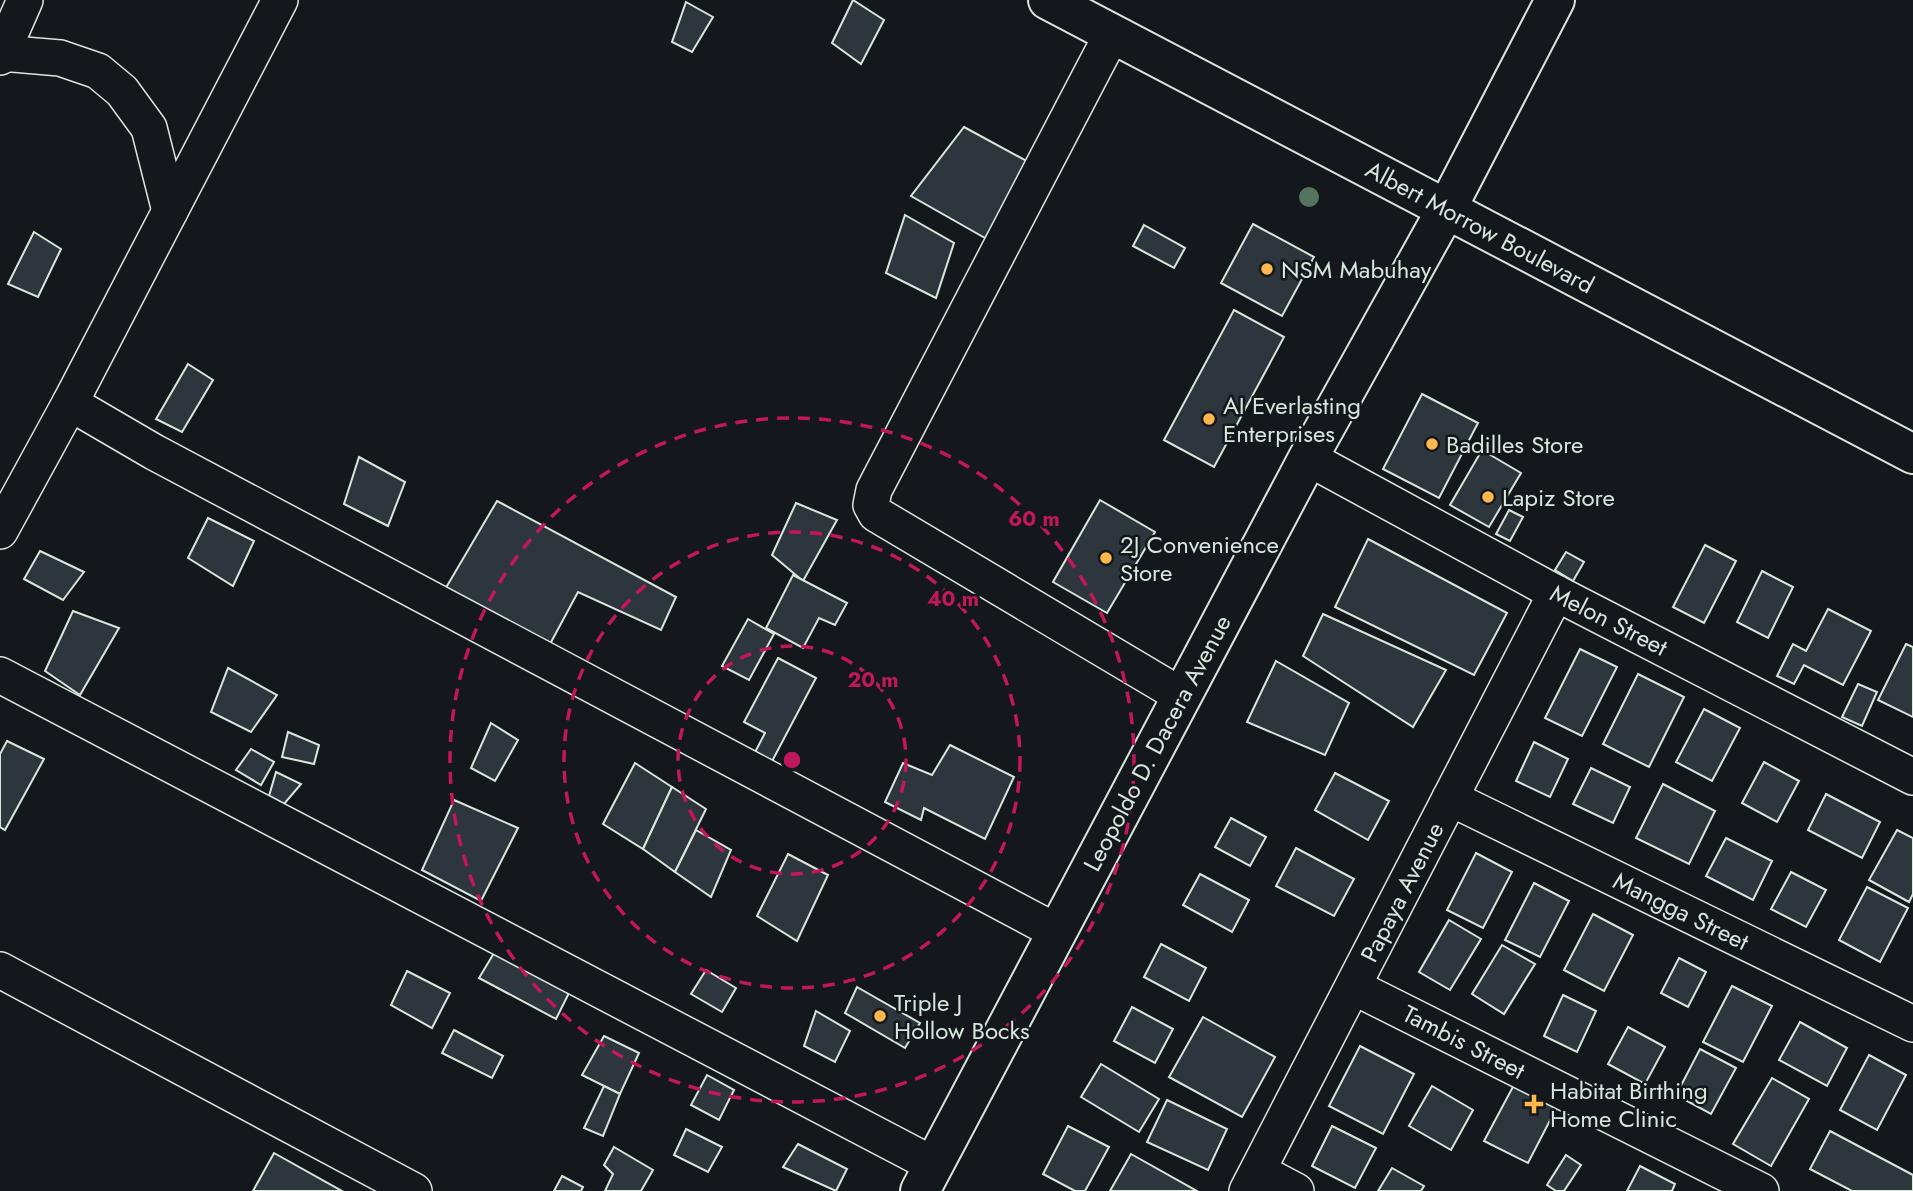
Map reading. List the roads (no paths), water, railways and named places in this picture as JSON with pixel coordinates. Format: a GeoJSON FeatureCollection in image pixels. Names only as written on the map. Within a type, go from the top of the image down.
{"type":"FeatureCollection","features":[{"type":"Feature","properties":{"kind":"main road","name":"Albert Morrow Boulevard"},"geometry":{"type":"LineString","coordinates":[[1048,0],[1913,454]]}},
{"type":"Feature","properties":{"kind":"main road","name":"Leopoldo D. Dacera Avenue"},"geometry":{"type":"LineString","coordinates":[[927,1178],[1308,458],[1446,210],[1555,0]]}},
{"type":"Feature","properties":{"kind":"street"},"geometry":{"type":"LineString","coordinates":[[25,0],[1,54],[60,58],[98,71],[122,91],[149,128],[170,211]]}},
{"type":"Feature","properties":{"kind":"street"},"geometry":{"type":"LineString","coordinates":[[0,531],[70,403],[280,0]]}},
{"type":"Feature","properties":{"kind":"street"},"geometry":{"type":"LineString","coordinates":[[1112,34],[874,490],[871,505],[876,514],[1182,696]]}},
{"type":"Feature","properties":{"kind":"street"},"geometry":{"type":"LineString","coordinates":[[70,403],[166,459],[1057,932]]}},
{"type":"Feature","properties":{"kind":"street","name":"Melon Street"},"geometry":{"type":"LineString","coordinates":[[1308,458],[1556,593],[1913,777]]}},
{"type":"Feature","properties":{"kind":"street","name":"Papaya Avenue"},"geometry":{"type":"LineString","coordinates":[[1252,1181],[1556,593]]}},
{"type":"Feature","properties":{"kind":"street"},"geometry":{"type":"LineString","coordinates":[[0,676],[927,1178]]}},
{"type":"Feature","properties":{"kind":"street","name":"Mangga Street"},"geometry":{"type":"LineString","coordinates":[[1450,797],[1913,1024]]}},
{"type":"Feature","properties":{"kind":"street"},"geometry":{"type":"LineString","coordinates":[[0,970],[414,1191]]}},
{"type":"Feature","properties":{"kind":"street","name":"Tambis Street"},"geometry":{"type":"LineString","coordinates":[[1354,986],[1761,1191]]}},
{"type":"Feature","properties":{"kind":"street"},"geometry":{"type":"LineString","coordinates":[[1252,1181],[1296,1191]]}},
{"type":"Feature","properties":{"kind":"place","name":"NSM Mabuhay"},"geometry":{"type":"Point","coordinates":[1267,269]}},
{"type":"Feature","properties":{"kind":"place","name":"AI Everlasting Enterprises"},"geometry":{"type":"Point","coordinates":[1209,419]}},
{"type":"Feature","properties":{"kind":"place","name":"Badilles Store"},"geometry":{"type":"Point","coordinates":[1432,444]}},
{"type":"Feature","properties":{"kind":"place","name":"Lapiz Store"},"geometry":{"type":"Point","coordinates":[1488,497]}},
{"type":"Feature","properties":{"kind":"place","name":"2J Convenience Store"},"geometry":{"type":"Point","coordinates":[1106,558]}},
{"type":"Feature","properties":{"kind":"place","name":"Triple J Hollow Bocks"},"geometry":{"type":"Point","coordinates":[880,1016]}},
{"type":"Feature","properties":{"kind":"place","name":"Habitat Birthing Home Clinic"},"geometry":{"type":"Point","coordinates":[1534,1104]}}]}
